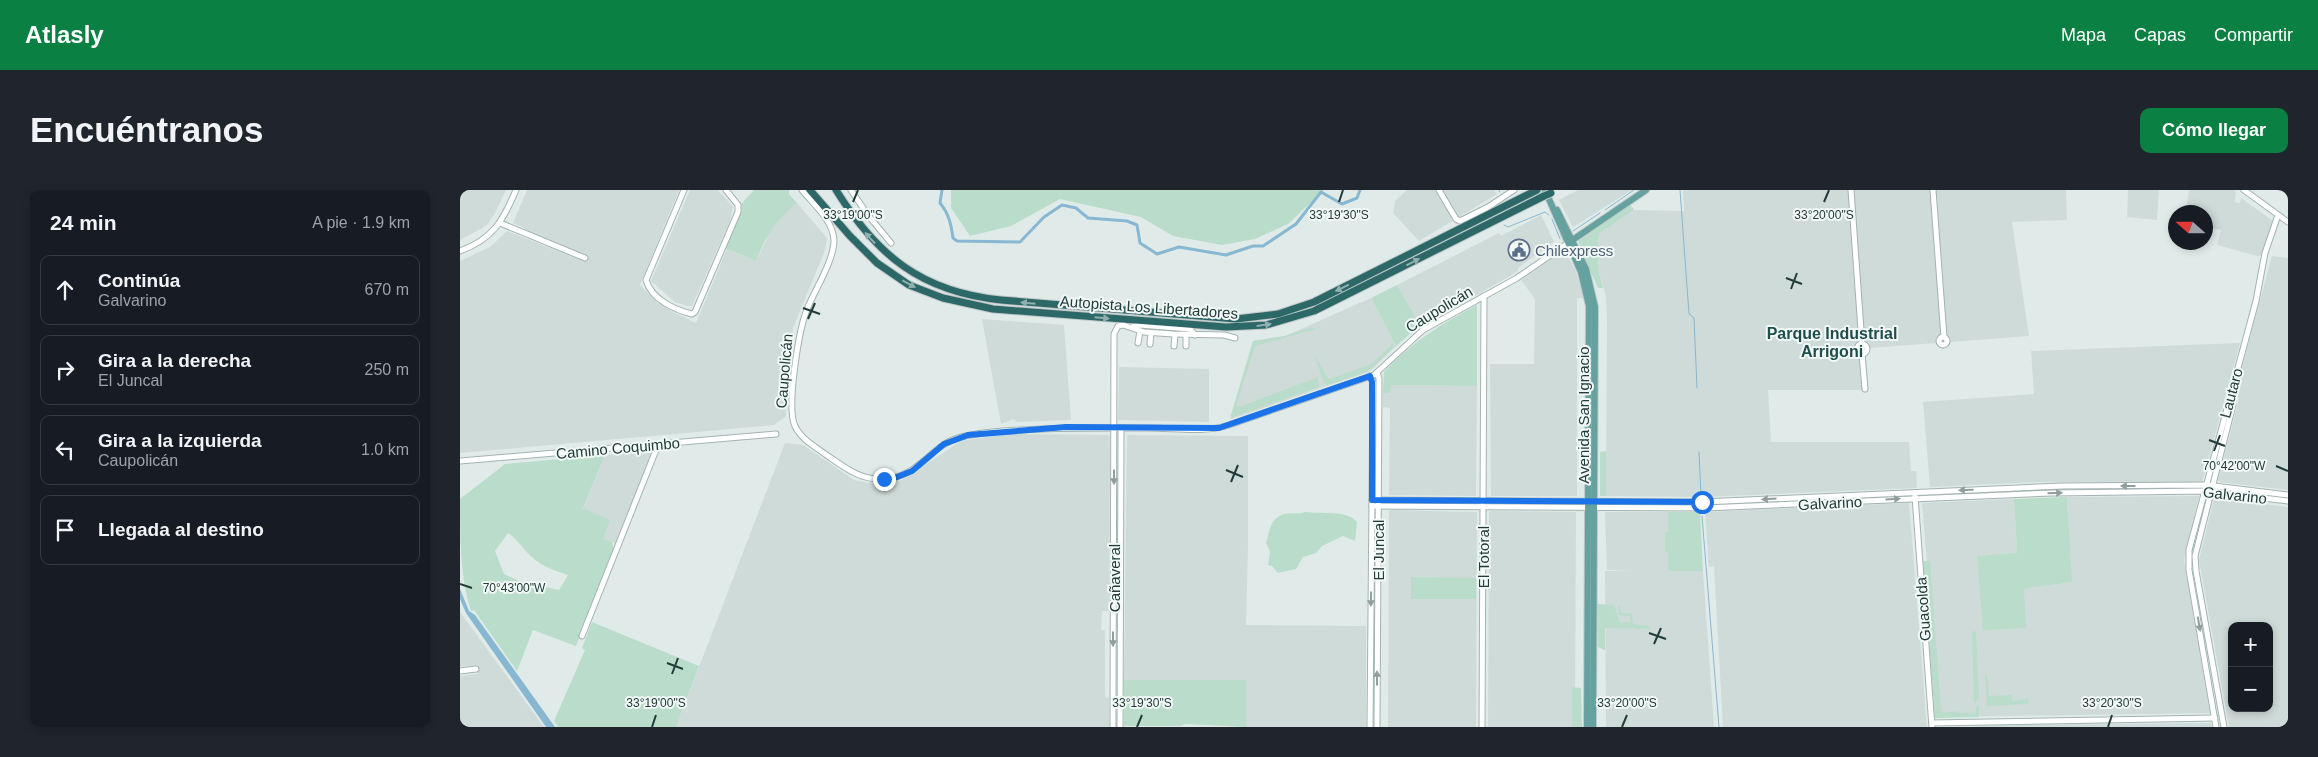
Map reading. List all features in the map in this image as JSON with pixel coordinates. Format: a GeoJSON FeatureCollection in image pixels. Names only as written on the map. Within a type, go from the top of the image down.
{"type":"FeatureCollection","features":[{"type":"Feature","properties":{"kind":"highway","name":"Autopista Los Libertadores"},"geometry":{"type":"LineString","coordinates":[[810,190],[850,236],[877,263],[910,284],[943,298],[993,309],[1236,327],[1275,323],[1314,312],[1549,192]]}},
{"type":"Feature","properties":{"kind":"highway","name":"Autopista Los Libertadores"},"geometry":{"type":"LineString","coordinates":[[836,190],[862,228],[882,250],[914,273],[946,289],[972,296],[1001,300],[1236,319],[1278,314],[1314,302],[1537,190]]}},
{"type":"Feature","properties":{"kind":"main road","name":"Caupolicán"},"geometry":{"type":"LineString","coordinates":[[1570,241],[1646,190]]}},
{"type":"Feature","properties":{"kind":"main road","name":"Avenida San Ignacio"},"geometry":{"type":"LineString","coordinates":[[1549,192],[1552,203],[1593,293],[1590,711],[1587,727]]}},
{"type":"Feature","properties":{"kind":"main road","name":"Avenida San Ignacio"},"geometry":{"type":"LineString","coordinates":[[1590,711],[1593,727]]}},
{"type":"Feature","properties":{"kind":"street"},"geometry":{"type":"LineString","coordinates":[[460,251],[485,239],[500,223],[516,190]]}},
{"type":"Feature","properties":{"kind":"street"},"geometry":{"type":"LineString","coordinates":[[684,190],[646,280],[650,289],[667,305],[692,314],[695,312],[738,212],[738,205],[726,190]]}},
{"type":"Feature","properties":{"kind":"street","name":"Caupolicán"},"geometry":{"type":"LineString","coordinates":[[802,190],[825,218],[832,231],[833,246],[805,312],[800,329],[792,409],[797,429],[813,446],[856,474],[871,479],[897,477],[912,471],[944,444],[968,435],[1053,427],[1222,427],[1370,376],[1377,372],[1423,330],[1524,274],[1570,241]]}},
{"type":"Feature","properties":{"kind":"street"},"geometry":{"type":"LineString","coordinates":[[851,190],[867,214],[891,243]]}},
{"type":"Feature","properties":{"kind":"street"},"geometry":{"type":"LineString","coordinates":[[1439,190],[1458,221],[1488,207],[1514,190]]}},
{"type":"Feature","properties":{"kind":"street"},"geometry":{"type":"LineString","coordinates":[[1852,190],[1862,344],[1867,349],[1862,354],[1865,389]]}},
{"type":"Feature","properties":{"kind":"street"},"geometry":{"type":"LineString","coordinates":[[2244,190],[2288,222]]}},
{"type":"Feature","properties":{"kind":"street"},"geometry":{"type":"LineString","coordinates":[[1934,191],[1935,229],[1944,337]]}},
{"type":"Feature","properties":{"kind":"street","name":"Lautaro"},"geometry":{"type":"LineString","coordinates":[[2224,727],[2195,562],[2195,551],[2256,301],[2265,253],[2278,215]]}},
{"type":"Feature","properties":{"kind":"street"},"geometry":{"type":"LineString","coordinates":[[500,223],[585,258]]}},
{"type":"Feature","properties":{"kind":"street","name":"El Totoral"},"geometry":{"type":"LineString","coordinates":[[1482,727],[1484,296]]}},
{"type":"Feature","properties":{"kind":"street"},"geometry":{"type":"LineString","coordinates":[[1130,327],[1139,325],[1190,329],[1195,335]]}},
{"type":"Feature","properties":{"kind":"street","name":"Cañaveral"},"geometry":{"type":"LineString","coordinates":[[1113,727],[1114,334],[1118,326],[1130,327]]}},
{"type":"Feature","properties":{"kind":"street"},"geometry":{"type":"LineString","coordinates":[[1130,327],[1151,333],[1224,335],[1235,338]]}},
{"type":"Feature","properties":{"kind":"street"},"geometry":{"type":"LineString","coordinates":[[1138,343],[1140,331]]}},
{"type":"Feature","properties":{"kind":"street"},"geometry":{"type":"LineString","coordinates":[[1150,344],[1151,333]]}},
{"type":"Feature","properties":{"kind":"street"},"geometry":{"type":"LineString","coordinates":[[1174,346],[1175,335]]}},
{"type":"Feature","properties":{"kind":"street"},"geometry":{"type":"LineString","coordinates":[[1186,335],[1186,346]]}},
{"type":"Feature","properties":{"kind":"street","name":"El Juncal"},"geometry":{"type":"LineString","coordinates":[[1376,727],[1379,378],[1377,372]]}},
{"type":"Feature","properties":{"kind":"street","name":"El Juncal"},"geometry":{"type":"LineString","coordinates":[[1370,376],[1372,382],[1370,727]]}},
{"type":"Feature","properties":{"kind":"street","name":"Lautaro"},"geometry":{"type":"LineString","coordinates":[[2216,727],[2188,560],[2233,405]]}},
{"type":"Feature","properties":{"kind":"street","name":"Cañaveral"},"geometry":{"type":"LineString","coordinates":[[1120,727],[1121,428]]}},
{"type":"Feature","properties":{"kind":"street","name":"Camino Coquimbo"},"geometry":{"type":"LineString","coordinates":[[460,461],[776,434]]}},
{"type":"Feature","properties":{"kind":"street"},"geometry":{"type":"LineString","coordinates":[[582,636],[658,445]]}},
{"type":"Feature","properties":{"kind":"street","name":"Galvarino"},"geometry":{"type":"LineString","coordinates":[[1372,506],[1697,502],[2062,486],[2209,489],[2288,495]]}},
{"type":"Feature","properties":{"kind":"street","name":"Galvarino"},"geometry":{"type":"LineString","coordinates":[[1591,504],[1697,508],[1915,498],[2209,489],[2288,501]]}},
{"type":"Feature","properties":{"kind":"street","name":"Guacolda"},"geometry":{"type":"LineString","coordinates":[[1914,492],[1932,725]]}},
{"type":"Feature","properties":{"kind":"street"},"geometry":{"type":"LineString","coordinates":[[1810,497],[1810,504]]}},
{"type":"Feature","properties":{"kind":"street","name":"Galvarino"},"geometry":{"type":"LineString","coordinates":[[1372,500],[1483,504]]}},
{"type":"Feature","properties":{"kind":"street"},"geometry":{"type":"LineString","coordinates":[[1697,502],[1697,508]]}},
{"type":"Feature","properties":{"kind":"street"},"geometry":{"type":"LineString","coordinates":[[460,671],[476,669]]}},
{"type":"Feature","properties":{"kind":"street"},"geometry":{"type":"LineString","coordinates":[[2210,690],[2217,689]]}},
{"type":"Feature","properties":{"kind":"street"},"geometry":{"type":"LineString","coordinates":[[1932,725],[2215,718]]}},
{"type":"Feature","properties":{"kind":"shaded area"},"geometry":{"type":"Polygon","coordinates":[[[460,190],[506,190],[494,215],[486,226],[460,240],[460,190]]]}},
{"type":"Feature","properties":{"kind":"shaded area"},"geometry":{"type":"Polygon","coordinates":[[[527,190],[679,190],[640,285],[658,303],[660,302],[671,311],[696,323],[727,249],[756,261],[770,232],[786,211],[797,203],[827,238],[824,253],[793,328],[785,397],[786,416],[774,425],[460,453],[460,261],[490,247],[507,231],[583,261],[586,256],[523,230],[524,228],[513,223],[527,190]]]}},
{"type":"Feature","properties":{"kind":"shaded area"},"geometry":{"type":"Polygon","coordinates":[[[690,190],[718,190],[733,207],[730,221],[692,306],[687,306],[675,302],[651,281],[690,190]]]}},
{"type":"Feature","properties":{"kind":"shaded area"},"geometry":{"type":"Polygon","coordinates":[[[1407,190],[1494,190],[1497,194],[1419,241],[1393,213],[1395,201],[1407,190]]]}},
{"type":"Feature","properties":{"kind":"shaded area"},"geometry":{"type":"Polygon","coordinates":[[[1578,190],[1632,190],[1573,227],[1559,200],[1578,190]]]}},
{"type":"Feature","properties":{"kind":"shaded area"},"geometry":{"type":"Polygon","coordinates":[[[1683,190],[2066,190],[2067,220],[2012,222],[2029,336],[1951,342],[1949,346],[1943,349],[1936,343],[1870,348],[1866,356],[1868,390],[1768,390],[1771,442],[1909,442],[1911,471],[1916,471],[1917,488],[1704,497],[1606,496],[1607,319],[1606,297],[1598,268],[1599,234],[1634,210],[1684,211],[1683,190]]]}},
{"type":"Feature","properties":{"kind":"shaded area"},"geometry":{"type":"Polygon","coordinates":[[[2128,190],[2159,190],[2157,220],[2127,217],[2128,190]]]}},
{"type":"Feature","properties":{"kind":"shaded area"},"geometry":{"type":"Polygon","coordinates":[[[2189,190],[2235,190],[2235,202],[2240,203],[2241,198],[2273,221],[2264,255],[2257,256],[2217,245],[2221,230],[2213,228],[2213,205],[2187,205],[2189,190]]]}},
{"type":"Feature","properties":{"kind":"shaded area"},"geometry":{"type":"Polygon","coordinates":[[[1541,215],[1554,242],[1518,268],[1518,271],[1467,301],[1444,313],[1440,312],[1437,317],[1420,325],[1397,285],[1499,233],[1501,236],[1541,215]]]}},
{"type":"Feature","properties":{"kind":"shaded area"},"geometry":{"type":"Polygon","coordinates":[[[1564,250],[1575,269],[1584,298],[1577,298],[1577,496],[1491,496],[1490,364],[1534,364],[1535,299],[1521,280],[1564,250]]]}},
{"type":"Feature","properties":{"kind":"shaded area"},"geometry":{"type":"Polygon","coordinates":[[[2272,256],[2288,258],[2288,490],[2220,482],[2218,480],[2238,403],[2239,378],[2272,256]]]}},
{"type":"Feature","properties":{"kind":"shaded area"},"geometry":{"type":"Polygon","coordinates":[[[1371,298],[1396,346],[1374,368],[1368,372],[1231,419],[1253,341],[1285,336],[1371,298]]]}},
{"type":"Feature","properties":{"kind":"shaded area"},"geometry":{"type":"Polygon","coordinates":[[[982,319],[1064,325],[1071,420],[1017,422],[1014,419],[1001,424],[982,319]]]}},
{"type":"Feature","properties":{"kind":"shaded area"},"geometry":{"type":"Polygon","coordinates":[[[2240,343],[2202,483],[2040,482],[1930,487],[1923,402],[2034,394],[2031,351],[2240,343]]]}},
{"type":"Feature","properties":{"kind":"shaded area"},"geometry":{"type":"Polygon","coordinates":[[[1119,367],[1209,369],[1209,422],[1118,420],[1119,367]]]}},
{"type":"Feature","properties":{"kind":"shaded area"},"geometry":{"type":"Polygon","coordinates":[[[1390,385],[1477,386],[1476,496],[1389,495],[1390,408],[1383,407],[1383,393],[1390,393],[1390,385]]]}},
{"type":"Feature","properties":{"kind":"shaded area"},"geometry":{"type":"Polygon","coordinates":[[[1007,434],[1108,435],[1110,437],[1109,611],[1102,611],[1101,630],[1105,631],[1105,697],[1109,698],[1109,727],[676,727],[785,443],[803,445],[854,480],[878,485],[902,480],[961,441],[1007,434]]]}},
{"type":"Feature","properties":{"kind":"shaded area"},"geometry":{"type":"Polygon","coordinates":[[[1127,435],[1248,436],[1246,625],[1366,626],[1366,727],[1246,727],[1246,680],[1124,680],[1127,435]]]}},
{"type":"Feature","properties":{"kind":"shaded area"},"geometry":{"type":"Polygon","coordinates":[[[653,451],[617,544],[603,538],[583,509],[605,455],[653,451]]]}},
{"type":"Feature","properties":{"kind":"shaded area"},"geometry":{"type":"Polygon","coordinates":[[[2199,496],[2184,560],[2210,713],[1940,717],[1922,503],[2014,499],[2017,554],[1978,556],[2024,589],[2071,582],[2067,497],[2199,496]]]}},
{"type":"Feature","properties":{"kind":"shaded area"},"geometry":{"type":"Polygon","coordinates":[[[2214,498],[2288,507],[2288,727],[2229,727],[2199,560],[2214,498]]]}},
{"type":"Feature","properties":{"kind":"shaded area"},"geometry":{"type":"Polygon","coordinates":[[[1909,503],[1927,727],[1723,727],[1714,566],[1709,567],[1705,512],[1909,503]]]}},
{"type":"Feature","properties":{"kind":"shaded area"},"geometry":{"type":"Polygon","coordinates":[[[1389,510],[1477,512],[1476,727],[1388,727],[1389,510]]]}},
{"type":"Feature","properties":{"kind":"shaded area"},"geometry":{"type":"Polygon","coordinates":[[[1491,511],[1576,512],[1575,727],[1488,727],[1489,513],[1491,511]]]}},
{"type":"Feature","properties":{"kind":"shaded area"},"geometry":{"type":"Polygon","coordinates":[[[1605,512],[1668,512],[1668,532],[1665,532],[1665,551],[1668,551],[1668,571],[1703,571],[1714,727],[1606,727],[1605,571],[1633,571],[1607,570],[1605,512]]]}},
{"type":"Feature","properties":{"kind":"shaded area"},"geometry":{"type":"Polygon","coordinates":[[[460,612],[544,727],[460,727],[460,676],[477,674],[477,665],[460,667],[460,612]]]}},
{"type":"Feature","properties":{"kind":"shaded area"},"geometry":{"type":"Polygon","coordinates":[[[2211,723],[2212,727],[1967,727],[2000,725],[2211,723]]]}},
{"type":"Feature","properties":{"kind":"green space"},"geometry":{"type":"Polygon","coordinates":[[[754,190],[789,190],[789,194],[797,203],[783,215],[772,229],[756,261],[725,248],[742,210],[741,204],[754,190]]]}},
{"type":"Feature","properties":{"kind":"green space"},"geometry":{"type":"Polygon","coordinates":[[[951,190],[1324,190],[1288,224],[1255,239],[1222,245],[1173,236],[1141,217],[1060,199],[1011,226],[970,236],[951,208],[951,190]]]}},
{"type":"Feature","properties":{"kind":"green space"},"geometry":{"type":"Polygon","coordinates":[[[1630,204],[1634,210],[1599,234],[1598,251],[1583,254],[1578,240],[1630,204]]]}},
{"type":"Feature","properties":{"kind":"green space"},"geometry":{"type":"Polygon","coordinates":[[[1598,255],[1598,268],[1603,288],[1598,288],[1584,257],[1598,255]]]}},
{"type":"Feature","properties":{"kind":"green space"},"geometry":{"type":"Polygon","coordinates":[[[1397,285],[1420,325],[1396,346],[1371,298],[1397,285]]]}},
{"type":"Feature","properties":{"kind":"green space"},"geometry":{"type":"Polygon","coordinates":[[[1477,305],[1477,386],[1391,385],[1390,393],[1383,393],[1384,372],[1395,361],[1428,334],[1477,305]]]}},
{"type":"Feature","properties":{"kind":"green space"},"geometry":{"type":"Polygon","coordinates":[[[1312,327],[1316,329],[1255,346],[1236,406],[1239,407],[1318,377],[1319,387],[1230,418],[1253,341],[1285,336],[1312,327]]]}},
{"type":"Feature","properties":{"kind":"green space"},"geometry":{"type":"Polygon","coordinates":[[[1393,344],[1394,347],[1367,372],[1328,385],[1324,383],[1314,354],[1328,379],[1371,364],[1393,344]]]}},
{"type":"Feature","properties":{"kind":"green space"},"geometry":{"type":"Polygon","coordinates":[[[1606,451],[1606,496],[1600,496],[1600,452],[1606,451]]]}},
{"type":"Feature","properties":{"kind":"green space"},"geometry":{"type":"Polygon","coordinates":[[[605,455],[583,508],[610,520],[603,538],[612,542],[614,549],[576,646],[533,630],[517,671],[474,610],[471,611],[467,598],[461,556],[460,499],[505,464],[605,455]],[[508,533],[495,551],[504,574],[519,581],[559,590],[568,575],[537,561],[508,533]]]}},
{"type":"Feature","properties":{"kind":"green space"},"geometry":{"type":"Polygon","coordinates":[[[2067,497],[2072,582],[2024,589],[2026,628],[1983,630],[1977,556],[2017,553],[2014,499],[2067,497]]]}},
{"type":"Feature","properties":{"kind":"green space"},"geometry":{"type":"Polygon","coordinates":[[[1305,512],[1341,514],[1353,518],[1357,522],[1355,541],[1343,536],[1322,546],[1316,553],[1303,557],[1296,569],[1278,573],[1272,566],[1268,565],[1270,551],[1266,543],[1271,525],[1279,516],[1284,514],[1305,512]]]}},
{"type":"Feature","properties":{"kind":"green space"},"geometry":{"type":"Polygon","coordinates":[[[1668,512],[1700,512],[1703,571],[1668,571],[1665,532],[1668,532],[1668,512]]]}},
{"type":"Feature","properties":{"kind":"green space"},"geometry":{"type":"Polygon","coordinates":[[[1923,561],[1930,561],[1941,709],[1943,713],[1958,711],[1959,713],[1976,713],[1976,707],[1979,706],[1979,717],[1935,718],[1923,561]]]}},
{"type":"Feature","properties":{"kind":"green space"},"geometry":{"type":"Polygon","coordinates":[[[1411,577],[1476,578],[1476,599],[1411,599],[1411,577]]]}},
{"type":"Feature","properties":{"kind":"green space"},"geometry":{"type":"Polygon","coordinates":[[[1597,604],[1614,605],[1620,623],[1630,622],[1630,616],[1619,615],[1618,606],[1620,606],[1621,613],[1632,614],[1633,624],[1650,626],[1650,629],[1605,628],[1605,650],[1598,647],[1597,604]]]}},
{"type":"Feature","properties":{"kind":"green space"},"geometry":{"type":"Polygon","coordinates":[[[592,622],[699,666],[676,727],[558,727],[554,721],[585,650],[582,648],[592,622]]]}},
{"type":"Feature","properties":{"kind":"green space"},"geometry":{"type":"Polygon","coordinates":[[[1976,631],[1979,698],[1974,704],[1972,632],[1976,631]]]}},
{"type":"Feature","properties":{"kind":"green space"},"geometry":{"type":"Polygon","coordinates":[[[1985,675],[1987,675],[1989,696],[2012,695],[2012,701],[2028,699],[2029,704],[1987,706],[1985,675]]]}},
{"type":"Feature","properties":{"kind":"green space"},"geometry":{"type":"Polygon","coordinates":[[[1124,680],[1246,680],[1246,727],[1185,724],[1180,726],[1124,726],[1124,680]]]}},
{"type":"Feature","properties":{"kind":"green space"},"geometry":{"type":"Polygon","coordinates":[[[1572,687],[1581,688],[1582,727],[1572,727],[1572,687]]]}},
{"type":"Feature","properties":{"kind":"water"},"geometry":{"type":"Polygon","coordinates":[[[460,589],[469,611],[475,615],[555,727],[546,727],[466,613],[460,599],[460,589]]]}},
{"type":"Feature","properties":{"kind":"waterway"},"geometry":{"type":"LineString","coordinates":[[942,190],[940,203],[949,219],[953,238],[957,241],[1020,242],[1044,217],[1062,205],[1076,208],[1088,218],[1127,221],[1137,225],[1140,243],[1157,254],[1179,247],[1226,255],[1253,246],[1263,246],[1296,224],[1321,192],[1342,204],[1357,198],[1360,190]]}},
{"type":"Feature","properties":{"kind":"waterway"},"geometry":{"type":"LineString","coordinates":[[1605,210],[1634,190]]}},
{"type":"Feature","properties":{"kind":"waterway"},"geometry":{"type":"LineString","coordinates":[[1680,190],[1689,314],[1694,318],[1697,388]]}},
{"type":"Feature","properties":{"kind":"waterway"},"geometry":{"type":"LineString","coordinates":[[1504,225],[1508,227],[1545,212],[1549,215]]}},
{"type":"Feature","properties":{"kind":"waterway"},"geometry":{"type":"LineString","coordinates":[[1573,231],[1600,213]]}},
{"type":"Feature","properties":{"kind":"waterway"},"geometry":{"type":"LineString","coordinates":[[1552,219],[1560,239]]}},
{"type":"Feature","properties":{"kind":"waterway"},"geometry":{"type":"LineString","coordinates":[[1699,452],[1701,496]]}},
{"type":"Feature","properties":{"kind":"waterway"},"geometry":{"type":"LineString","coordinates":[[1702,516],[1719,727]]}},
{"type":"Feature","properties":{"kind":"place","name":"Chilexpress"},"geometry":{"type":"Point","coordinates":[1519,250]}},
{"type":"Feature","properties":{"kind":"district","name":"Parque Industrial Arrigoni"},"geometry":{"type":"Point","coordinates":[1832,342]}},
{"type":"Feature","properties":{"kind":"route"},"geometry":{"type":"LineString","coordinates":[[884,479],[897,477],[912,471],[944,444],[968,435],[1066,427],[1219,428],[1370,376],[1372,379],[1372,500],[1702,502]]}}]}
